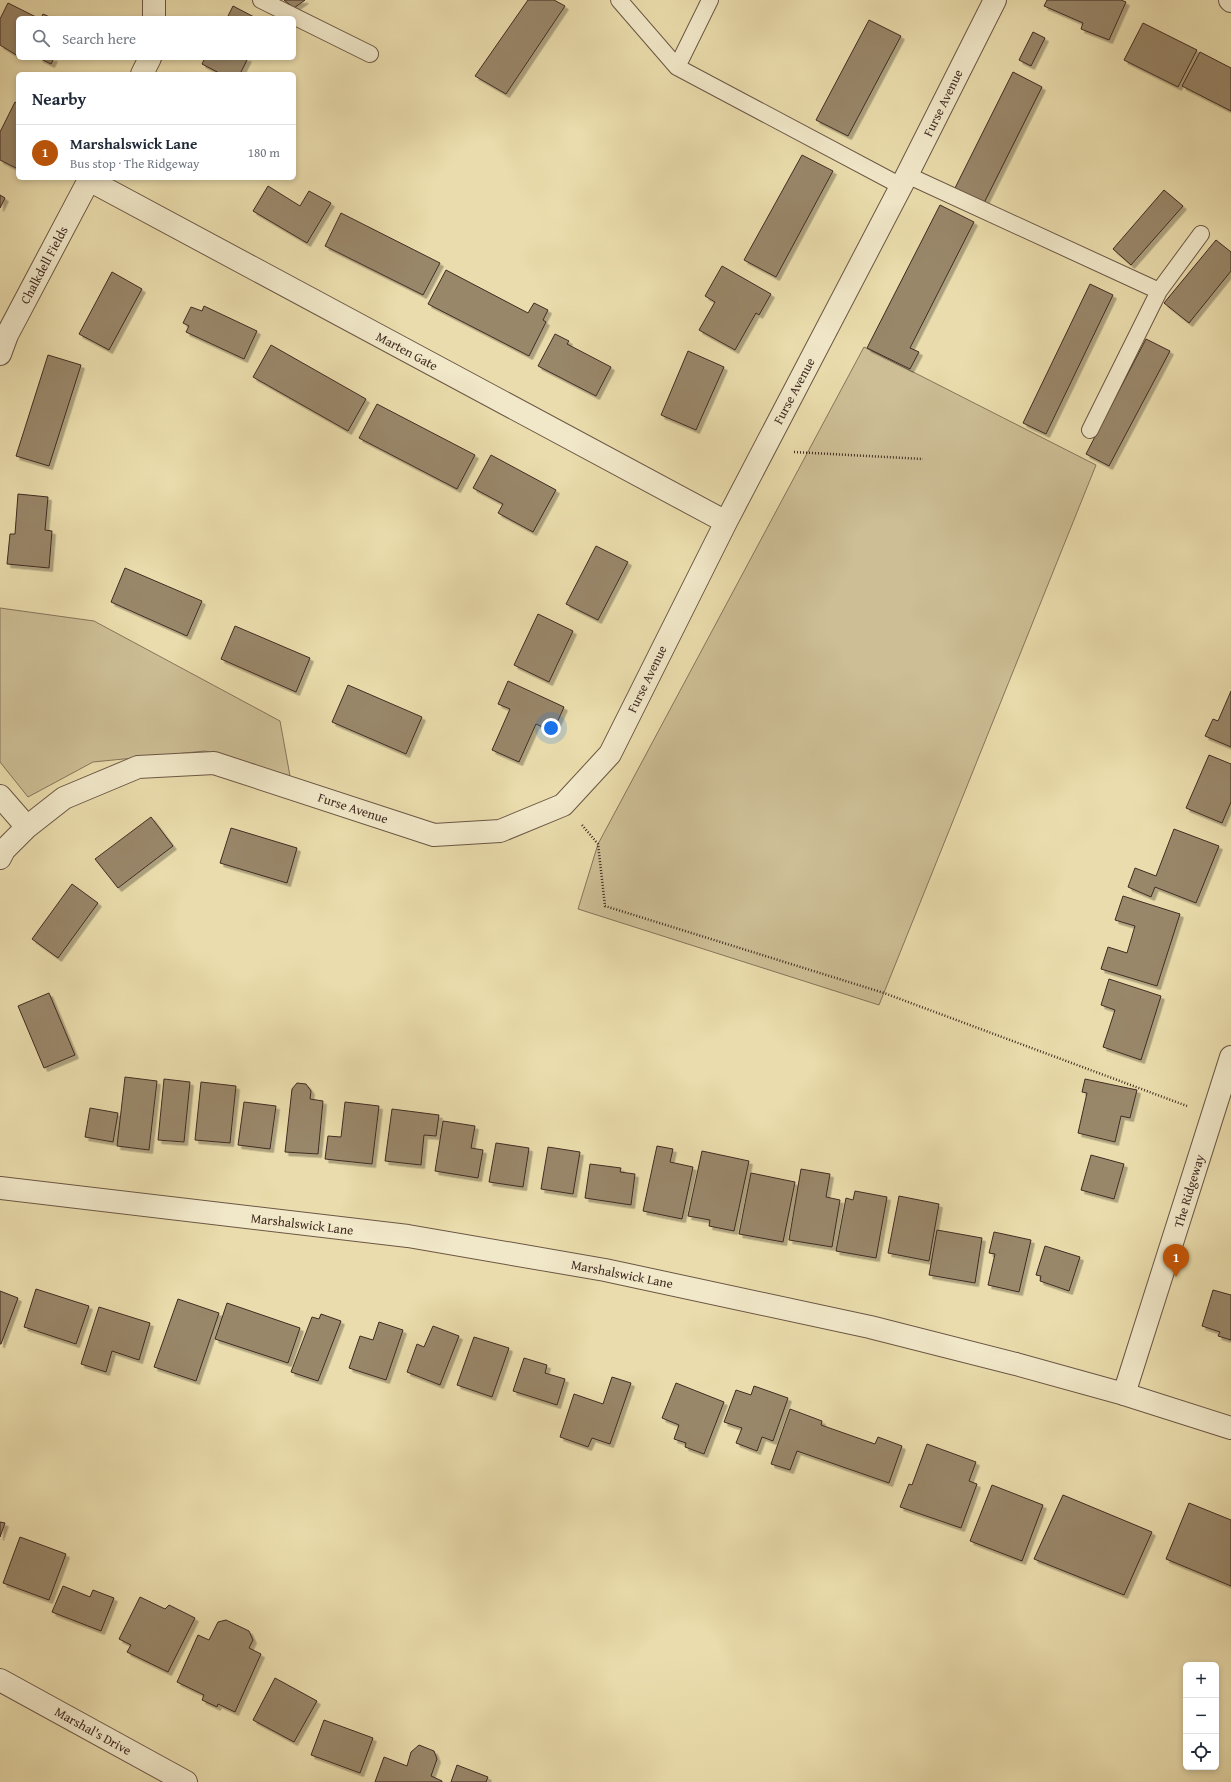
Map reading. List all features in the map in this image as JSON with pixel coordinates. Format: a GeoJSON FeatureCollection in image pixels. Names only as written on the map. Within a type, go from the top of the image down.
{"type":"FeatureCollection","features":[{"type":"Feature","properties":{"kind":"street"},"geometry":{"type":"LineString","coordinates":[[154,0],[154,16]]}},
{"type":"Feature","properties":{"kind":"street","name":"Furse Avenue"},"geometry":{"type":"LineString","coordinates":[[0,858],[4,850],[27,827],[64,798],[138,767],[214,763],[434,835],[500,831],[563,805],[610,754],[726,522],[904,180],[995,0]]}},
{"type":"Feature","properties":{"kind":"street"},"geometry":{"type":"LineString","coordinates":[[143,72],[149,60]]}},
{"type":"Feature","properties":{"kind":"street","name":"Chalkdell Fields"},"geometry":{"type":"LineString","coordinates":[[0,354],[7,335],[88,180]]}},
{"type":"Feature","properties":{"kind":"street","name":"Marten Gate"},"geometry":{"type":"LineString","coordinates":[[91,180],[726,522]]}},
{"type":"Feature","properties":{"kind":"street"},"geometry":{"type":"LineString","coordinates":[[0,796],[27,827]]}},
{"type":"Feature","properties":{"kind":"street","name":"The Ridgeway"},"geometry":{"type":"LineString","coordinates":[[1124,1394],[1231,1057]]}},
{"type":"Feature","properties":{"kind":"street","name":"Marshalswick Lane"},"geometry":{"type":"LineString","coordinates":[[0,1188],[408,1236],[605,1270],[870,1327],[1016,1364],[1124,1394],[1231,1428]]}},
{"type":"Feature","properties":{"kind":"street","name":"Marshal's Drive"},"geometry":{"type":"LineString","coordinates":[[0,1680],[186,1782]]}},
{"type":"Feature","properties":{"kind":"lane"},"geometry":{"type":"LineString","coordinates":[[261,0],[293,16]]}},
{"type":"Feature","properties":{"kind":"lane"},"geometry":{"type":"LineString","coordinates":[[619,0],[677,67],[904,180],[1159,291]]}},
{"type":"Feature","properties":{"kind":"lane"},"geometry":{"type":"LineString","coordinates":[[677,67],[710,0]]}},
{"type":"Feature","properties":{"kind":"lane"},"geometry":{"type":"LineString","coordinates":[[296,17],[370,54]]}},
{"type":"Feature","properties":{"kind":"lane"},"geometry":{"type":"LineString","coordinates":[[1090,430],[1159,291],[1201,234]]}},
{"type":"Feature","properties":{"kind":"path"},"geometry":{"type":"LineString","coordinates":[[766,444],[794,452],[923,459]]}},
{"type":"Feature","properties":{"kind":"path"},"geometry":{"type":"LineString","coordinates":[[563,805],[598,844],[605,906],[884,993],[1212,1115]]}},
{"type":"Feature","properties":{"kind":"shaded area"},"geometry":{"type":"Polygon","coordinates":[[[864,347],[1096,465],[879,1005],[578,909],[598,844],[864,347]]]}},
{"type":"Feature","properties":{"kind":"shaded area"},"geometry":{"type":"Polygon","coordinates":[[[0,608],[94,621],[280,721],[290,776],[205,751],[93,762],[28,797],[0,762],[0,608]]]}},
{"type":"Feature","properties":{"kind":"building"},"geometry":{"type":"Polygon","coordinates":[[[284,0],[305,0],[294,8],[284,0]]]}},
{"type":"Feature","properties":{"kind":"building"},"geometry":{"type":"Polygon","coordinates":[[[528,0],[554,0],[565,6],[506,94],[475,76],[528,0]]]}},
{"type":"Feature","properties":{"kind":"building"},"geometry":{"type":"Polygon","coordinates":[[[1047,0],[1121,0],[1126,2],[1109,40],[1081,29],[1083,23],[1044,6],[1047,0]]]}},
{"type":"Feature","properties":{"kind":"building"},"geometry":{"type":"Polygon","coordinates":[[[8,3],[34,16],[16,16],[16,55],[0,45],[0,19],[8,3]]]}},
{"type":"Feature","properties":{"kind":"building"},"geometry":{"type":"Polygon","coordinates":[[[233,6],[252,16],[228,16],[233,6]]]}},
{"type":"Feature","properties":{"kind":"building"},"geometry":{"type":"Polygon","coordinates":[[[869,20],[901,36],[848,136],[816,120],[869,20]]]}},
{"type":"Feature","properties":{"kind":"building"},"geometry":{"type":"Polygon","coordinates":[[[1143,23],[1197,50],[1178,87],[1124,60],[1143,23]]]}},
{"type":"Feature","properties":{"kind":"building"},"geometry":{"type":"Polygon","coordinates":[[[1033,32],[1045,38],[1031,66],[1019,60],[1033,32]]]}},
{"type":"Feature","properties":{"kind":"building"},"geometry":{"type":"Polygon","coordinates":[[[1200,52],[1231,68],[1231,111],[1182,86],[1200,52]]]}},
{"type":"Feature","properties":{"kind":"building"},"geometry":{"type":"Polygon","coordinates":[[[43,60],[53,60],[51,64],[43,60]]]}},
{"type":"Feature","properties":{"kind":"building"},"geometry":{"type":"Polygon","coordinates":[[[204,60],[247,60],[241,72],[217,72],[202,64],[204,60]]]}},
{"type":"Feature","properties":{"kind":"building"},"geometry":{"type":"Polygon","coordinates":[[[1013,72],[1042,87],[983,205],[954,190],[1013,72]]]}},
{"type":"Feature","properties":{"kind":"building"},"geometry":{"type":"Polygon","coordinates":[[[15,102],[16,168],[0,160],[0,132],[15,102]]]}},
{"type":"Feature","properties":{"kind":"building"},"geometry":{"type":"Polygon","coordinates":[[[802,155],[833,171],[776,277],[744,260],[802,155]]]}},
{"type":"Feature","properties":{"kind":"building"},"geometry":{"type":"Polygon","coordinates":[[[268,186],[300,206],[309,191],[331,203],[307,243],[253,211],[268,186]]]}},
{"type":"Feature","properties":{"kind":"building"},"geometry":{"type":"Polygon","coordinates":[[[1164,190],[1183,206],[1131,265],[1113,249],[1164,190]]]}},
{"type":"Feature","properties":{"kind":"building"},"geometry":{"type":"Polygon","coordinates":[[[0,195],[5,198],[0,208],[0,195]]]}},
{"type":"Feature","properties":{"kind":"building"},"geometry":{"type":"Polygon","coordinates":[[[940,205],[974,222],[910,348],[919,352],[910,369],[867,348],[940,205]]]}},
{"type":"Feature","properties":{"kind":"building"},"geometry":{"type":"Polygon","coordinates":[[[341,213],[440,263],[423,295],[325,246],[341,213]]]}},
{"type":"Feature","properties":{"kind":"building"},"geometry":{"type":"Polygon","coordinates":[[[1216,240],[1231,252],[1231,271],[1189,323],[1164,303],[1216,240]]]}},
{"type":"Feature","properties":{"kind":"building"},"geometry":{"type":"Polygon","coordinates":[[[722,266],[771,294],[759,315],[756,313],[735,350],[699,330],[715,302],[705,296],[722,266]]]}},
{"type":"Feature","properties":{"kind":"building"},"geometry":{"type":"Polygon","coordinates":[[[446,270],[528,313],[534,303],[548,310],[543,320],[546,322],[529,356],[428,304],[446,270]]]}},
{"type":"Feature","properties":{"kind":"building"},"geometry":{"type":"Polygon","coordinates":[[[112,272],[142,289],[109,350],[79,334],[112,272]]]}},
{"type":"Feature","properties":{"kind":"building"},"geometry":{"type":"Polygon","coordinates":[[[1090,284],[1113,295],[1046,434],[1023,423],[1090,284]]]}},
{"type":"Feature","properties":{"kind":"building"},"geometry":{"type":"Polygon","coordinates":[[[204,306],[257,331],[244,359],[186,332],[189,326],[183,323],[191,307],[202,311],[204,306]]]}},
{"type":"Feature","properties":{"kind":"building"},"geometry":{"type":"Polygon","coordinates":[[[555,334],[569,341],[567,344],[611,367],[596,396],[538,366],[555,334]]]}},
{"type":"Feature","properties":{"kind":"building"},"geometry":{"type":"Polygon","coordinates":[[[1146,339],[1170,351],[1109,466],[1086,454],[1146,339]]]}},
{"type":"Feature","properties":{"kind":"building"},"geometry":{"type":"Polygon","coordinates":[[[271,345],[366,399],[348,431],[253,377],[271,345]]]}},
{"type":"Feature","properties":{"kind":"building"},"geometry":{"type":"Polygon","coordinates":[[[688,351],[724,367],[696,430],[661,415],[688,351]]]}},
{"type":"Feature","properties":{"kind":"building"},"geometry":{"type":"Polygon","coordinates":[[[48,355],[81,365],[49,466],[16,456],[48,355]]]}},
{"type":"Feature","properties":{"kind":"building"},"geometry":{"type":"Polygon","coordinates":[[[377,404],[475,455],[457,489],[359,438],[377,404]]]}},
{"type":"Feature","properties":{"kind":"building"},"geometry":{"type":"Polygon","coordinates":[[[491,455],[556,490],[533,532],[498,513],[503,504],[473,488],[491,455]]]}},
{"type":"Feature","properties":{"kind":"building"},"geometry":{"type":"Polygon","coordinates":[[[18,494],[48,497],[45,530],[52,531],[49,568],[7,564],[10,534],[15,534],[18,494]]]}},
{"type":"Feature","properties":{"kind":"building"},"geometry":{"type":"Polygon","coordinates":[[[596,546],[628,562],[598,620],[566,604],[596,546]]]}},
{"type":"Feature","properties":{"kind":"building"},"geometry":{"type":"Polygon","coordinates":[[[125,568],[202,601],[187,636],[111,602],[125,568]]]}},
{"type":"Feature","properties":{"kind":"building"},"geometry":{"type":"Polygon","coordinates":[[[538,614],[573,631],[549,682],[514,665],[538,614]]]}},
{"type":"Feature","properties":{"kind":"building"},"geometry":{"type":"Polygon","coordinates":[[[235,626],[310,658],[296,692],[221,659],[235,626]]]}},
{"type":"Feature","properties":{"kind":"building"},"geometry":{"type":"Polygon","coordinates":[[[508,681],[564,707],[553,732],[536,724],[519,762],[492,750],[510,709],[498,704],[508,681]]]}},
{"type":"Feature","properties":{"kind":"building"},"geometry":{"type":"Polygon","coordinates":[[[348,685],[422,717],[406,754],[332,722],[348,685]]]}},
{"type":"Feature","properties":{"kind":"building"},"geometry":{"type":"Polygon","coordinates":[[[1231,691],[1231,747],[1205,736],[1213,719],[1218,721],[1231,691]]]}},
{"type":"Feature","properties":{"kind":"building"},"geometry":{"type":"Polygon","coordinates":[[[1209,755],[1231,764],[1231,802],[1222,823],[1186,808],[1209,755]]]}},
{"type":"Feature","properties":{"kind":"building"},"geometry":{"type":"Polygon","coordinates":[[[151,817],[173,846],[118,888],[95,859],[151,817]]]}},
{"type":"Feature","properties":{"kind":"building"},"geometry":{"type":"Polygon","coordinates":[[[231,828],[297,848],[287,883],[220,863],[231,828]]]}},
{"type":"Feature","properties":{"kind":"building"},"geometry":{"type":"Polygon","coordinates":[[[1174,829],[1219,846],[1196,903],[1155,887],[1151,897],[1128,887],[1135,868],[1156,876],[1174,829]]]}},
{"type":"Feature","properties":{"kind":"building"},"geometry":{"type":"Polygon","coordinates":[[[72,884],[98,903],[58,958],[32,939],[72,884]]]}},
{"type":"Feature","properties":{"kind":"building"},"geometry":{"type":"Polygon","coordinates":[[[1123,896],[1180,914],[1157,986],[1101,969],[1108,947],[1127,953],[1135,926],[1115,920],[1123,896]]]}},
{"type":"Feature","properties":{"kind":"building"},"geometry":{"type":"Polygon","coordinates":[[[1109,979],[1161,996],[1141,1060],[1103,1047],[1115,1010],[1101,1005],[1109,979]]]}},
{"type":"Feature","properties":{"kind":"building"},"geometry":{"type":"Polygon","coordinates":[[[49,993],[75,1055],[44,1068],[18,1006],[49,993]]]}},
{"type":"Feature","properties":{"kind":"building"},"geometry":{"type":"Polygon","coordinates":[[[125,1077],[157,1081],[149,1150],[117,1146],[125,1077]]]}},
{"type":"Feature","properties":{"kind":"building"},"geometry":{"type":"Polygon","coordinates":[[[164,1079],[190,1082],[184,1142],[158,1140],[164,1079]]]}},
{"type":"Feature","properties":{"kind":"building"},"geometry":{"type":"Polygon","coordinates":[[[1085,1079],[1137,1090],[1130,1118],[1121,1116],[1115,1142],[1078,1133],[1087,1093],[1082,1092],[1085,1079]]]}},
{"type":"Feature","properties":{"kind":"building"},"geometry":{"type":"Polygon","coordinates":[[[201,1082],[236,1086],[230,1143],[195,1140],[201,1082]]]}},
{"type":"Feature","properties":{"kind":"building"},"geometry":{"type":"Polygon","coordinates":[[[297,1083],[306,1084],[311,1091],[310,1099],[323,1101],[318,1154],[285,1152],[292,1089],[297,1083]]]}},
{"type":"Feature","properties":{"kind":"building"},"geometry":{"type":"Polygon","coordinates":[[[244,1102],[276,1106],[270,1149],[238,1145],[244,1102]]]}},
{"type":"Feature","properties":{"kind":"building"},"geometry":{"type":"Polygon","coordinates":[[[345,1102],[379,1106],[372,1164],[325,1159],[328,1136],[341,1137],[345,1102]]]}},
{"type":"Feature","properties":{"kind":"building"},"geometry":{"type":"Polygon","coordinates":[[[90,1108],[118,1113],[113,1142],[85,1137],[90,1108]]]}},
{"type":"Feature","properties":{"kind":"building"},"geometry":{"type":"Polygon","coordinates":[[[392,1109],[439,1115],[436,1136],[424,1135],[421,1165],[385,1161],[392,1109]]]}},
{"type":"Feature","properties":{"kind":"building"},"geometry":{"type":"Polygon","coordinates":[[[443,1121],[475,1126],[471,1148],[483,1150],[478,1178],[435,1171],[443,1121]]]}},
{"type":"Feature","properties":{"kind":"building"},"geometry":{"type":"Polygon","coordinates":[[[496,1143],[529,1148],[523,1187],[489,1182],[496,1143]]]}},
{"type":"Feature","properties":{"kind":"building"},"geometry":{"type":"Polygon","coordinates":[[[657,1146],[673,1149],[670,1162],[693,1167],[682,1219],[643,1211],[657,1146]]]}},
{"type":"Feature","properties":{"kind":"building"},"geometry":{"type":"Polygon","coordinates":[[[548,1147],[580,1152],[573,1194],[541,1189],[548,1147]]]}},
{"type":"Feature","properties":{"kind":"building"},"geometry":{"type":"Polygon","coordinates":[[[702,1151],[749,1161],[734,1231],[709,1226],[710,1220],[688,1216],[702,1151]]]}},
{"type":"Feature","properties":{"kind":"building"},"geometry":{"type":"Polygon","coordinates":[[[1091,1155],[1124,1164],[1114,1199],[1081,1190],[1091,1155]]]}},
{"type":"Feature","properties":{"kind":"building"},"geometry":{"type":"Polygon","coordinates":[[[590,1164],[621,1168],[620,1172],[635,1174],[631,1205],[585,1198],[590,1164]]]}},
{"type":"Feature","properties":{"kind":"building"},"geometry":{"type":"Polygon","coordinates":[[[801,1169],[830,1174],[826,1197],[840,1200],[832,1247],[789,1240],[801,1169]]]}},
{"type":"Feature","properties":{"kind":"building"},"geometry":{"type":"Polygon","coordinates":[[[751,1173],[795,1182],[783,1242],[739,1234],[751,1173]]]}},
{"type":"Feature","properties":{"kind":"building"},"geometry":{"type":"Polygon","coordinates":[[[855,1191],[887,1197],[876,1258],[836,1251],[846,1198],[853,1200],[855,1191]]]}},
{"type":"Feature","properties":{"kind":"building"},"geometry":{"type":"Polygon","coordinates":[[[899,1196],[939,1204],[929,1261],[888,1253],[899,1196]]]}},
{"type":"Feature","properties":{"kind":"building"},"geometry":{"type":"Polygon","coordinates":[[[937,1230],[982,1238],[975,1283],[929,1275],[937,1230]]]}},
{"type":"Feature","properties":{"kind":"building"},"geometry":{"type":"Polygon","coordinates":[[[994,1232],[1031,1240],[1019,1292],[988,1285],[995,1254],[989,1253],[994,1232]]]}},
{"type":"Feature","properties":{"kind":"building"},"geometry":{"type":"Polygon","coordinates":[[[1045,1246],[1080,1257],[1069,1291],[1040,1281],[1041,1276],[1036,1275],[1045,1246]]]}},
{"type":"Feature","properties":{"kind":"building"},"geometry":{"type":"Polygon","coordinates":[[[36,1289],[89,1306],[76,1344],[24,1327],[36,1289]]]}},
{"type":"Feature","properties":{"kind":"building"},"geometry":{"type":"Polygon","coordinates":[[[1213,1290],[1231,1295],[1231,1340],[1218,1336],[1220,1332],[1202,1326],[1213,1290]]]}},
{"type":"Feature","properties":{"kind":"building"},"geometry":{"type":"Polygon","coordinates":[[[0,1291],[18,1298],[1,1344],[0,1344],[0,1291]]]}},
{"type":"Feature","properties":{"kind":"building"},"geometry":{"type":"Polygon","coordinates":[[[178,1299],[219,1313],[196,1381],[154,1367],[178,1299]]]}},
{"type":"Feature","properties":{"kind":"building"},"geometry":{"type":"Polygon","coordinates":[[[227,1303],[300,1328],[288,1363],[215,1339],[227,1303]]]}},
{"type":"Feature","properties":{"kind":"building"},"geometry":{"type":"Polygon","coordinates":[[[99,1307],[150,1323],[139,1360],[112,1351],[106,1372],[81,1364],[99,1307]]]}},
{"type":"Feature","properties":{"kind":"building"},"geometry":{"type":"Polygon","coordinates":[[[321,1314],[341,1321],[318,1381],[291,1372],[312,1317],[319,1319],[321,1314]]]}},
{"type":"Feature","properties":{"kind":"building"},"geometry":{"type":"Polygon","coordinates":[[[379,1322],[403,1330],[386,1380],[349,1368],[360,1336],[373,1340],[379,1322]]]}},
{"type":"Feature","properties":{"kind":"building"},"geometry":{"type":"Polygon","coordinates":[[[433,1326],[459,1336],[440,1385],[407,1372],[417,1344],[424,1347],[433,1326]]]}},
{"type":"Feature","properties":{"kind":"building"},"geometry":{"type":"Polygon","coordinates":[[[474,1337],[509,1348],[492,1397],[457,1385],[474,1337]]]}},
{"type":"Feature","properties":{"kind":"building"},"geometry":{"type":"Polygon","coordinates":[[[524,1358],[547,1365],[545,1373],[565,1379],[557,1405],[513,1391],[524,1358]]]}},
{"type":"Feature","properties":{"kind":"building"},"geometry":{"type":"Polygon","coordinates":[[[612,1377],[631,1383],[610,1444],[592,1438],[588,1447],[560,1437],[574,1394],[603,1404],[612,1377]]]}},
{"type":"Feature","properties":{"kind":"building"},"geometry":{"type":"Polygon","coordinates":[[[676,1383],[724,1402],[704,1454],[685,1447],[686,1443],[674,1439],[679,1425],[662,1418],[676,1383]]]}},
{"type":"Feature","properties":{"kind":"building"},"geometry":{"type":"Polygon","coordinates":[[[754,1386],[788,1398],[773,1441],[762,1437],[757,1451],[736,1443],[742,1428],[724,1422],[736,1390],[751,1395],[754,1386]]]}},
{"type":"Feature","properties":{"kind":"building"},"geometry":{"type":"Polygon","coordinates":[[[790,1409],[822,1421],[821,1425],[875,1444],[878,1437],[902,1446],[889,1483],[797,1451],[790,1470],[771,1464],[790,1409]]]}},
{"type":"Feature","properties":{"kind":"building"},"geometry":{"type":"Polygon","coordinates":[[[927,1444],[976,1462],[969,1481],[977,1484],[961,1528],[900,1507],[909,1484],[912,1485],[927,1444]]]}},
{"type":"Feature","properties":{"kind":"building"},"geometry":{"type":"Polygon","coordinates":[[[992,1485],[1043,1505],[1022,1561],[970,1541],[992,1485]]]}},
{"type":"Feature","properties":{"kind":"building"},"geometry":{"type":"Polygon","coordinates":[[[1063,1495],[1152,1532],[1124,1595],[1034,1559],[1063,1495]]]}},
{"type":"Feature","properties":{"kind":"building"},"geometry":{"type":"Polygon","coordinates":[[[1189,1503],[1231,1520],[1231,1586],[1166,1559],[1189,1503]]]}},
{"type":"Feature","properties":{"kind":"building"},"geometry":{"type":"Polygon","coordinates":[[[0,1522],[5,1523],[0,1537],[0,1522]]]}},
{"type":"Feature","properties":{"kind":"building"},"geometry":{"type":"Polygon","coordinates":[[[20,1537],[66,1554],[49,1600],[3,1583],[20,1537]]]}},
{"type":"Feature","properties":{"kind":"building"},"geometry":{"type":"Polygon","coordinates":[[[63,1586],[90,1597],[93,1590],[114,1598],[101,1631],[52,1612],[63,1586]]]}},
{"type":"Feature","properties":{"kind":"building"},"geometry":{"type":"Polygon","coordinates":[[[140,1597],[165,1609],[169,1605],[195,1618],[168,1672],[127,1652],[131,1645],[119,1639],[140,1597]]]}},
{"type":"Feature","properties":{"kind":"building"},"geometry":{"type":"Polygon","coordinates":[[[226,1620],[249,1631],[253,1640],[249,1648],[261,1654],[235,1712],[218,1704],[217,1707],[202,1700],[204,1695],[177,1682],[198,1635],[209,1640],[218,1622],[226,1620]]]}},
{"type":"Feature","properties":{"kind":"building"},"geometry":{"type":"Polygon","coordinates":[[[275,1678],[317,1701],[294,1742],[253,1720],[275,1678]]]}},
{"type":"Feature","properties":{"kind":"building"},"geometry":{"type":"Polygon","coordinates":[[[324,1720],[373,1738],[360,1773],[311,1755],[324,1720]]]}},
{"type":"Feature","properties":{"kind":"building"},"geometry":{"type":"Polygon","coordinates":[[[419,1745],[434,1751],[437,1759],[431,1776],[442,1782],[375,1782],[384,1757],[407,1766],[411,1752],[419,1745]]]}},
{"type":"Feature","properties":{"kind":"building"},"geometry":{"type":"Polygon","coordinates":[[[457,1765],[488,1777],[486,1782],[451,1782],[457,1765]]]}},
{"type":"Feature","properties":{"kind":"place","name":"Marshalswick Lane"},"geometry":{"type":"Point","coordinates":[1176,1277]}}]}
